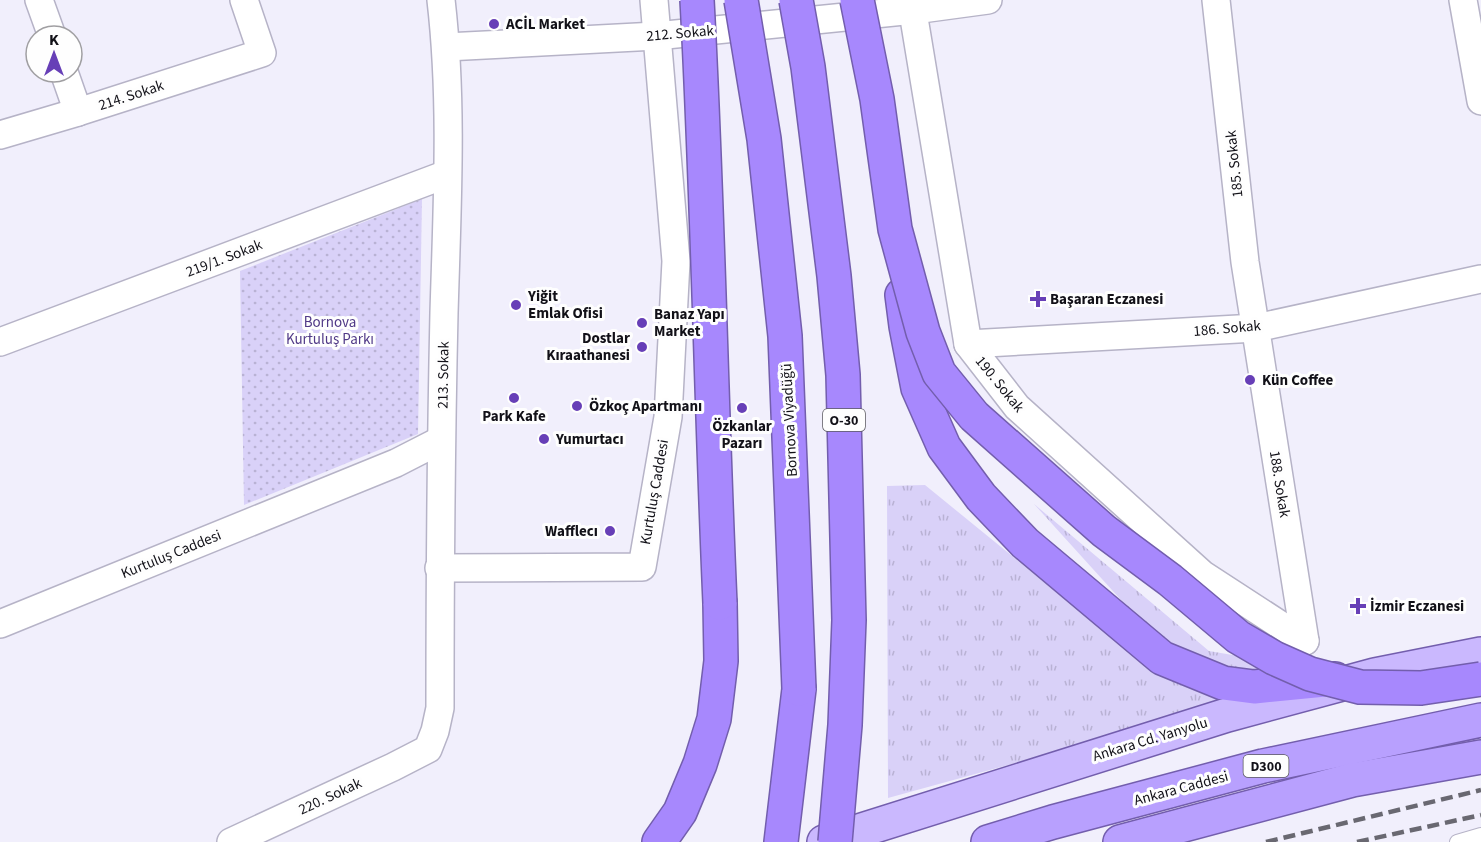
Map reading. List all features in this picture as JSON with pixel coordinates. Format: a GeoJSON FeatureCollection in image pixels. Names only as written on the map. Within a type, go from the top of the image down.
{"type":"FeatureCollection","features":[{"type":"Feature","properties":{"kind":"highway"},"geometry":{"type":"LineString","coordinates":[[659,842],[680,812],[700,764],[714,719],[721,661],[707,224],[697,0]]}},
{"type":"Feature","properties":{"kind":"highway","name":"Bornova Viyadüğü"},"geometry":{"type":"LineString","coordinates":[[741,0],[764,139],[785,336],[799,690],[781,842]]}},
{"type":"Feature","properties":{"kind":"highway","name":"O-30"},"geometry":{"type":"LineString","coordinates":[[796,0],[808,67],[834,276],[843,375],[849,620],[845,725],[836,842]]}},
{"type":"Feature","properties":{"kind":"highway"},"geometry":{"type":"LineString","coordinates":[[857,0],[877,99],[906,326],[918,388],[944,447],[988,505],[1025,543],[1162,658],[1223,682],[1254,687],[1375,675]]}},
{"type":"Feature","properties":{"kind":"highway"},"geometry":{"type":"LineString","coordinates":[[895,229],[922,332],[939,373],[974,416],[1104,531],[1170,580],[1238,637],[1274,658],[1310,674],[1360,687],[1421,688],[1481,679]]}},
{"type":"Feature","properties":{"kind":"highway","name":"Ankara Caddesi"},"geometry":{"type":"LineString","coordinates":[[988,842],[1053,822],[1263,766],[1481,720]]}},
{"type":"Feature","properties":{"kind":"highway","name":"D300"},"geometry":{"type":"LineString","coordinates":[[1120,842],[1352,780],[1481,757]]}},
{"type":"Feature","properties":{"kind":"main road","name":"Ankara Cd. Yanyolu"},"geometry":{"type":"LineString","coordinates":[[824,842],[1227,715],[1375,675],[1481,654]]}},
{"type":"Feature","properties":{"kind":"street"},"geometry":{"type":"LineString","coordinates":[[39,0],[48,24]]}},
{"type":"Feature","properties":{"kind":"street","name":"214. Sokak"},"geometry":{"type":"LineString","coordinates":[[0,135],[262,53],[244,0]]}},
{"type":"Feature","properties":{"kind":"street","name":"213. Sokak"},"geometry":{"type":"LineString","coordinates":[[428,749],[440,708],[441,440],[447,174],[446,46],[441,0]]}},
{"type":"Feature","properties":{"kind":"street","name":"Kurtuluş Caddesi"},"geometry":{"type":"LineString","coordinates":[[440,568],[642,567],[668,417],[676,261],[654,0]]}},
{"type":"Feature","properties":{"kind":"street","name":"212. Sokak"},"geometry":{"type":"LineString","coordinates":[[446,46],[656,36],[912,5],[988,0]]}},
{"type":"Feature","properties":{"kind":"street","name":"185. Sokak"},"geometry":{"type":"LineString","coordinates":[[1216,0],[1245,262],[1256,328]]}},
{"type":"Feature","properties":{"kind":"street"},"geometry":{"type":"LineString","coordinates":[[1463,0],[1481,101]]}},
{"type":"Feature","properties":{"kind":"street","name":"190. Sokak"},"geometry":{"type":"LineString","coordinates":[[912,5],[968,344],[1017,407],[1202,574],[1305,640]]}},
{"type":"Feature","properties":{"kind":"street"},"geometry":{"type":"LineString","coordinates":[[68,84],[78,112]]}},
{"type":"Feature","properties":{"kind":"street","name":"219/1. Sokak"},"geometry":{"type":"LineString","coordinates":[[0,342],[447,174]]}},
{"type":"Feature","properties":{"kind":"street","name":"186. Sokak"},"geometry":{"type":"LineString","coordinates":[[968,344],[1256,328],[1480,284]]}},
{"type":"Feature","properties":{"kind":"street","name":"188. Sokak"},"geometry":{"type":"LineString","coordinates":[[1256,328],[1305,640]]}},
{"type":"Feature","properties":{"kind":"street","name":"Kurtuluş Caddesi"},"geometry":{"type":"LineString","coordinates":[[0,624],[396,463],[441,440]]}},
{"type":"Feature","properties":{"kind":"street","name":"220. Sokak"},"geometry":{"type":"LineString","coordinates":[[231,842],[428,749]]}},
{"type":"Feature","properties":{"kind":"lane"},"geometry":{"type":"LineString","coordinates":[[1457,842],[1481,835]]}},
{"type":"Feature","properties":{"kind":"green space","name":"Bornova Kurtuluş Parkı"},"geometry":{"type":"Polygon","coordinates":[[[422,199],[418,434],[244,505],[240,271],[422,199]]]}},
{"type":"Feature","properties":{"kind":"green space"},"geometry":{"type":"Polygon","coordinates":[[[925,485],[1158,675],[1233,703],[888,798],[887,486],[925,485]]]}},
{"type":"Feature","properties":{"kind":"green space"},"geometry":{"type":"Polygon","coordinates":[[[1034,504],[1209,651],[1256,659],[1277,674],[1229,675],[1170,654],[1034,504]]]}},
{"type":"Feature","properties":{"kind":"railway"},"geometry":{"type":"LineString","coordinates":[[1266,842],[1481,790]]}},
{"type":"Feature","properties":{"kind":"railway"},"geometry":{"type":"LineString","coordinates":[[1357,842],[1481,815]]}},
{"type":"Feature","properties":{"kind":"place","name":"ACİL Market"},"geometry":{"type":"Point","coordinates":[494,24]}},
{"type":"Feature","properties":{"kind":"place","name":"Başaran Eczanesi"},"geometry":{"type":"Point","coordinates":[1038,299]}},
{"type":"Feature","properties":{"kind":"place","name":"Yiğit Emlak Ofisi"},"geometry":{"type":"Point","coordinates":[516,305]}},
{"type":"Feature","properties":{"kind":"place","name":"Banaz Yapı Market"},"geometry":{"type":"Point","coordinates":[642,323]}},
{"type":"Feature","properties":{"kind":"place","name":"Dostlar Kıraathanesi"},"geometry":{"type":"Point","coordinates":[642,347]}},
{"type":"Feature","properties":{"kind":"place","name":"Kün Coffee"},"geometry":{"type":"Point","coordinates":[1250,380]}},
{"type":"Feature","properties":{"kind":"place","name":"Park Kafe"},"geometry":{"type":"Point","coordinates":[514,398]}},
{"type":"Feature","properties":{"kind":"place","name":"Özkoç Apartmanı"},"geometry":{"type":"Point","coordinates":[577,406]}},
{"type":"Feature","properties":{"kind":"place","name":"Özkanlar Pazarı"},"geometry":{"type":"Point","coordinates":[742,408]}},
{"type":"Feature","properties":{"kind":"place","name":"Yumurtacı"},"geometry":{"type":"Point","coordinates":[544,439]}},
{"type":"Feature","properties":{"kind":"place","name":"Wafflecı"},"geometry":{"type":"Point","coordinates":[610,531]}},
{"type":"Feature","properties":{"kind":"place","name":"İzmir Eczanesi"},"geometry":{"type":"Point","coordinates":[1358,606]}}]}
